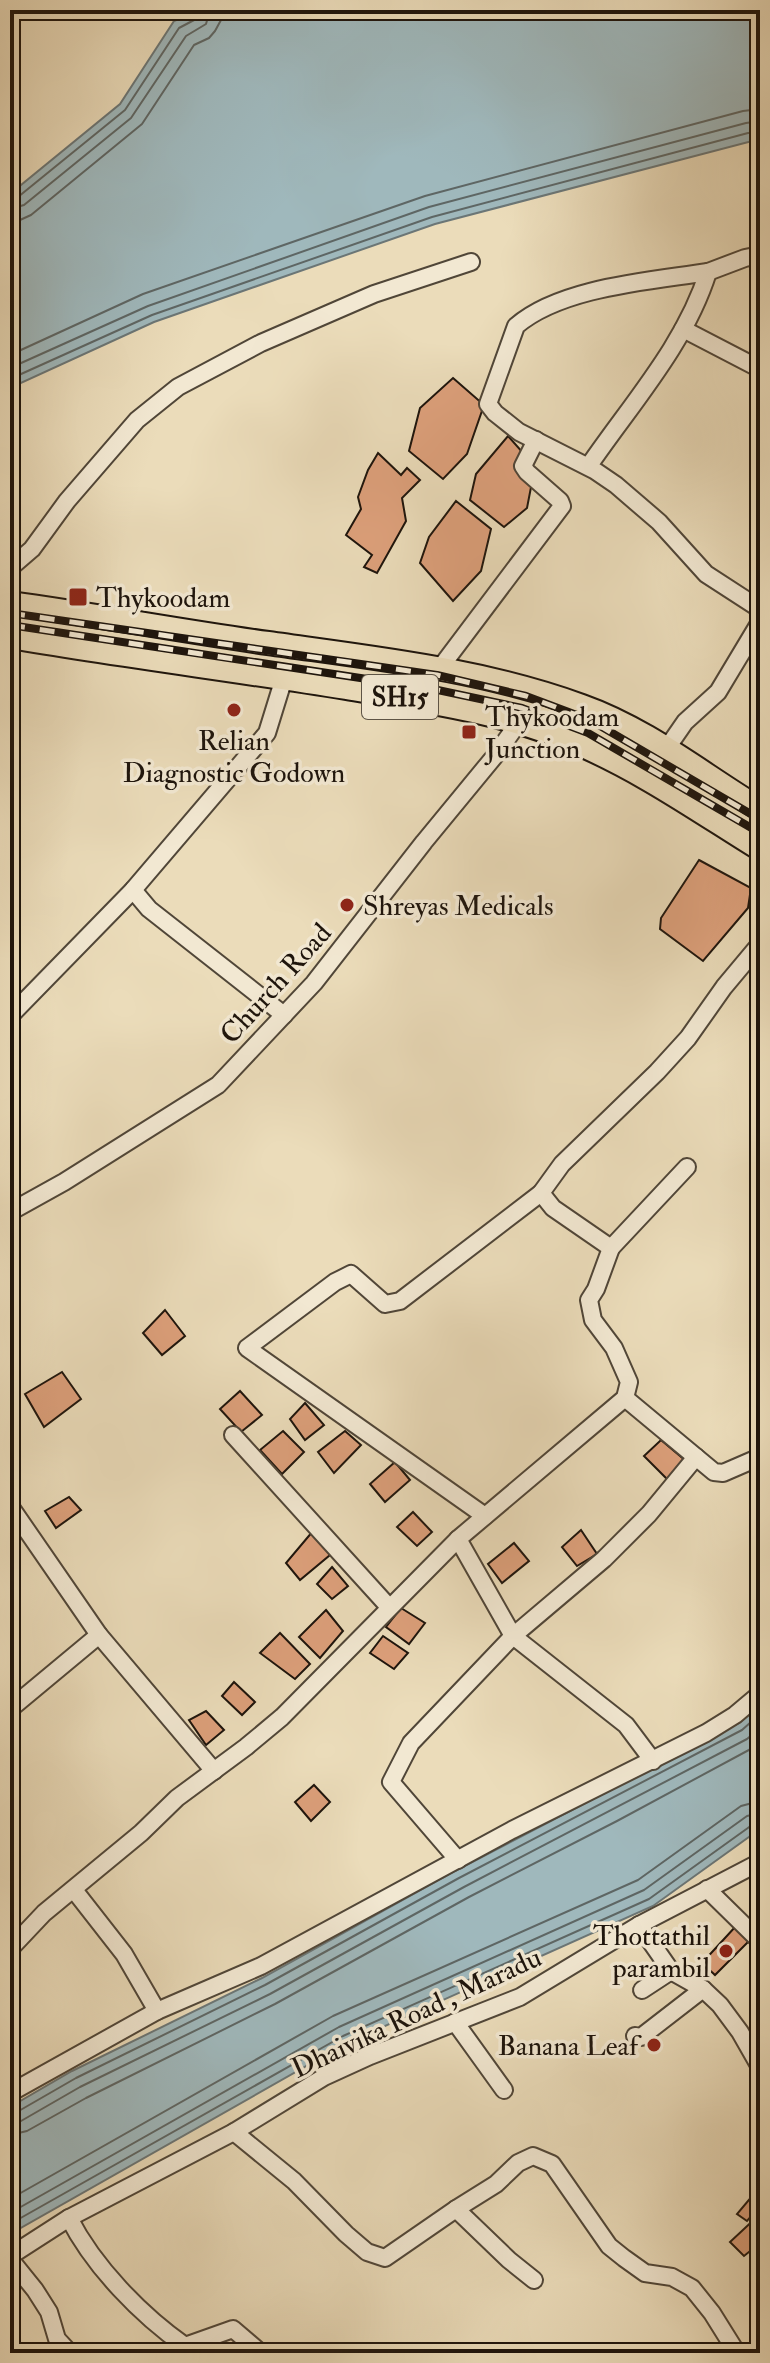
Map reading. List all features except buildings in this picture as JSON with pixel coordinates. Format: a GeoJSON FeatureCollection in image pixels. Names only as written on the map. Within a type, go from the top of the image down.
{"type":"FeatureCollection","features":[{"type":"Feature","properties":{"kind":"main road"},"geometry":{"type":"LineString","coordinates":[[10,603],[440,668],[528,690],[584,706],[667,748],[760,809]]}},
{"type":"Feature","properties":{"kind":"main road","name":"SH15"},"geometry":{"type":"LineString","coordinates":[[10,637],[439,703],[519,722],[612,759],[760,849]]}},
{"type":"Feature","properties":{"kind":"street"},"geometry":{"type":"LineString","coordinates":[[760,255],[708,272],[601,289],[551,305],[527,317],[516,326],[488,404],[519,432],[588,467],[643,506],[706,574],[760,609]]}},
{"type":"Feature","properties":{"kind":"street"},"geometry":{"type":"LineString","coordinates":[[10,568],[32,549],[67,501],[137,420],[178,387],[261,343],[374,294],[471,262]]}},
{"type":"Feature","properties":{"kind":"street"},"geometry":{"type":"LineString","coordinates":[[588,467],[662,364],[683,329],[708,272]]}},
{"type":"Feature","properties":{"kind":"street"},"geometry":{"type":"LineString","coordinates":[[683,329],[760,369]]}},
{"type":"Feature","properties":{"kind":"street"},"geometry":{"type":"LineString","coordinates":[[440,668],[562,506],[523,466],[536,440]]}},
{"type":"Feature","properties":{"kind":"street"},"geometry":{"type":"LineString","coordinates":[[667,748],[685,722],[718,692],[760,622]]}},
{"type":"Feature","properties":{"kind":"street"},"geometry":{"type":"LineString","coordinates":[[10,1016],[133,890],[267,733],[284,678]]}},
{"type":"Feature","properties":{"kind":"street","name":"Church Road"},"geometry":{"type":"LineString","coordinates":[[10,1212],[64,1182],[218,1085],[314,983],[519,722]]}},
{"type":"Feature","properties":{"kind":"street"},"geometry":{"type":"LineString","coordinates":[[133,890],[149,909],[284,1015]]}},
{"type":"Feature","properties":{"kind":"street"},"geometry":{"type":"LineString","coordinates":[[485,1516],[247,1348],[335,1282],[351,1274],[385,1304],[400,1301],[541,1193],[562,1164],[688,1038],[724,987],[760,944]]}},
{"type":"Feature","properties":{"kind":"street"},"geometry":{"type":"LineString","coordinates":[[10,1949],[44,1913],[141,1833],[177,1798],[282,1717],[458,1539],[625,1398],[629,1382],[614,1348],[593,1320],[589,1300],[611,1248],[687,1167]]}},
{"type":"Feature","properties":{"kind":"street"},"geometry":{"type":"LineString","coordinates":[[541,1193],[553,1208],[611,1248]]}},
{"type":"Feature","properties":{"kind":"street"},"geometry":{"type":"LineString","coordinates":[[625,1398],[714,1472],[723,1473],[758,1461]]}},
{"type":"Feature","properties":{"kind":"street"},"geometry":{"type":"LineString","coordinates":[[233,1435],[389,1607]]}},
{"type":"Feature","properties":{"kind":"street"},"geometry":{"type":"LineString","coordinates":[[458,1860],[391,1782],[411,1743],[513,1636],[604,1559],[649,1514],[696,1457]]}},
{"type":"Feature","properties":{"kind":"street"},"geometry":{"type":"LineString","coordinates":[[10,1506],[99,1635],[214,1771]]}},
{"type":"Feature","properties":{"kind":"street"},"geometry":{"type":"LineString","coordinates":[[458,1539],[513,1636],[626,1725],[653,1761]]}},
{"type":"Feature","properties":{"kind":"street"},"geometry":{"type":"LineString","coordinates":[[10,1709],[99,1635]]}},
{"type":"Feature","properties":{"kind":"street"},"geometry":{"type":"LineString","coordinates":[[10,2093],[157,2011],[261,1966],[458,1860],[653,1761],[725,1721],[760,1694]]}},
{"type":"Feature","properties":{"kind":"street","name":"Dhaivika Road , Maradu"},"geometry":{"type":"LineString","coordinates":[[10,2257],[69,2218],[234,2132],[324,2077],[520,1997],[639,1925],[760,1862]]}},
{"type":"Feature","properties":{"kind":"street"},"geometry":{"type":"LineString","coordinates":[[707,1889],[760,1941]]}},
{"type":"Feature","properties":{"kind":"street"},"geometry":{"type":"LineString","coordinates":[[74,1890],[124,1954],[157,2011]]}},
{"type":"Feature","properties":{"kind":"street"},"geometry":{"type":"LineString","coordinates":[[639,1925],[671,1971],[703,1989],[720,2005],[760,2067]]}},
{"type":"Feature","properties":{"kind":"street"},"geometry":{"type":"LineString","coordinates":[[642,1990],[671,1971]]}},
{"type":"Feature","properties":{"kind":"street"},"geometry":{"type":"LineString","coordinates":[[635,2036],[641,2037],[703,1989]]}},
{"type":"Feature","properties":{"kind":"street"},"geometry":{"type":"LineString","coordinates":[[455,2022],[504,2090]]}},
{"type":"Feature","properties":{"kind":"street"},"geometry":{"type":"LineString","coordinates":[[234,2132],[294,2181],[367,2252],[385,2258],[496,2184],[518,2163],[533,2156],[552,2164],[609,2246],[645,2273],[672,2277],[692,2288],[737,2353]]}},
{"type":"Feature","properties":{"kind":"street"},"geometry":{"type":"LineString","coordinates":[[456,2209],[534,2280]]}},
{"type":"Feature","properties":{"kind":"street"},"geometry":{"type":"LineString","coordinates":[[69,2218],[81,2241],[126,2294],[159,2327],[185,2346],[233,2329],[261,2353]]}},
{"type":"Feature","properties":{"kind":"street"},"geometry":{"type":"LineString","coordinates":[[10,2257],[49,2312],[57,2339],[70,2353]]}},
{"type":"Feature","properties":{"kind":"water"},"geometry":{"type":"Polygon","coordinates":[[[200,10],[760,10],[760,139],[435,224],[154,322],[10,388],[10,194],[120,104],[174,21],[200,10]]]}},
{"type":"Feature","properties":{"kind":"water"},"geometry":{"type":"Polygon","coordinates":[[[760,1704],[760,1829],[653,1906],[347,2043],[10,2234],[10,2107],[72,2071],[262,1978],[455,1871],[739,1723],[760,1704]]]}},
{"type":"Feature","properties":{"kind":"railway"},"geometry":{"type":"LineString","coordinates":[[10,613],[437,675],[526,696],[590,720],[756,817]]}},
{"type":"Feature","properties":{"kind":"railway"},"geometry":{"type":"LineString","coordinates":[[10,625],[433,689],[522,708],[588,733],[760,833]]}},
{"type":"Feature","properties":{"kind":"place","name":"Thykoodam"},"geometry":{"type":"Point","coordinates":[78,597]}},
{"type":"Feature","properties":{"kind":"place","name":"Relian Diagnostic Godown"},"geometry":{"type":"Point","coordinates":[234,710]}},
{"type":"Feature","properties":{"kind":"place","name":"Thykoodam Junction"},"geometry":{"type":"Point","coordinates":[469,732]}},
{"type":"Feature","properties":{"kind":"place","name":"Shreyas Medicals"},"geometry":{"type":"Point","coordinates":[347,905]}},
{"type":"Feature","properties":{"kind":"place","name":"Thottathil parambil"},"geometry":{"type":"Point","coordinates":[726,1951]}},
{"type":"Feature","properties":{"kind":"place","name":"Banana Leaf"},"geometry":{"type":"Point","coordinates":[654,2045]}}]}
